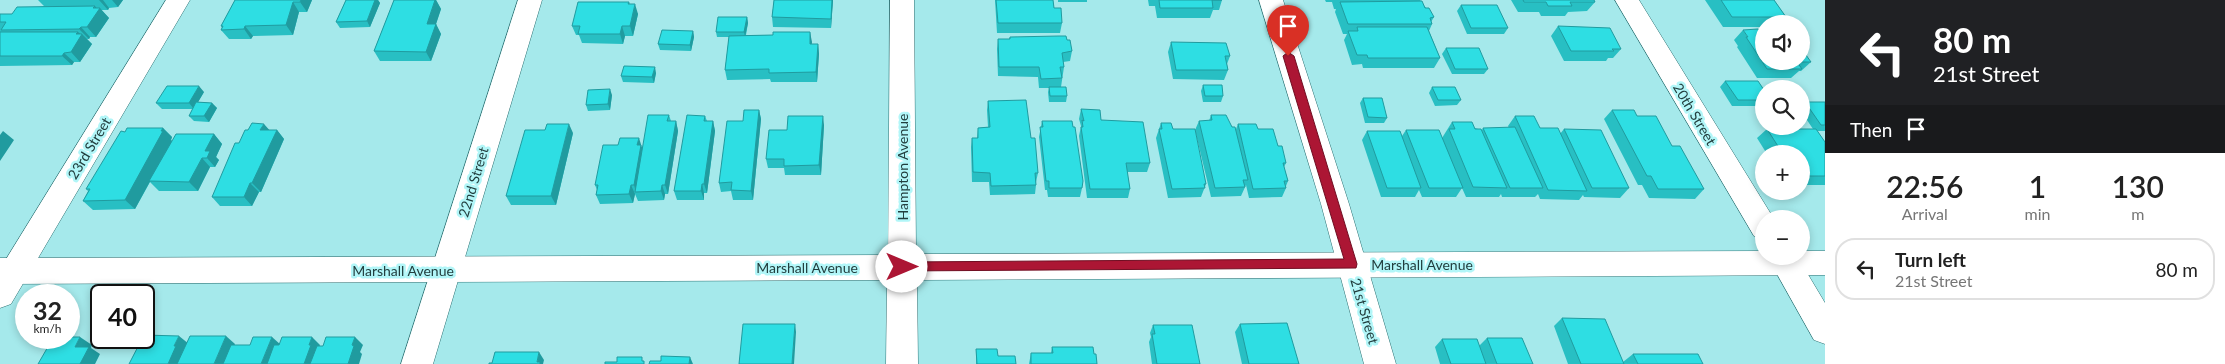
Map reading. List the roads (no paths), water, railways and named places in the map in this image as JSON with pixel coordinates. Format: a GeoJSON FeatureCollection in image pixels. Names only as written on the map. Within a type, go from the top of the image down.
{"type":"FeatureCollection","features":[{"type":"Feature","properties":{"kind":"street","name":"23rd Street"},"geometry":{"type":"LineString","coordinates":[[5,279],[178,0]]}},
{"type":"Feature","properties":{"kind":"street","name":"22nd Street"},"geometry":{"type":"LineString","coordinates":[[417,364],[530,0]]}},
{"type":"Feature","properties":{"kind":"street","name":"Hampton Avenue"},"geometry":{"type":"LineString","coordinates":[[902,0],[902,364]]}},
{"type":"Feature","properties":{"kind":"street","name":"21st Street"},"geometry":{"type":"LineString","coordinates":[[1271,0],[1380,364]]}},
{"type":"Feature","properties":{"kind":"street","name":"20th Street"},"geometry":{"type":"LineString","coordinates":[[1627,0],[1755,213]]}},
{"type":"Feature","properties":{"kind":"street","name":"Marshall Avenue"},"geometry":{"type":"LineString","coordinates":[[5,279],[446,270],[1755,260]]}},
{"type":"Feature","properties":{"kind":"street","name":"Marshall Avenue"},"geometry":{"type":"LineString","coordinates":[[1810,262],[1825,263]]}},
{"type":"Feature","properties":{"kind":"street"},"geometry":{"type":"LineString","coordinates":[[1786,265],[1825,330]]}}]}
